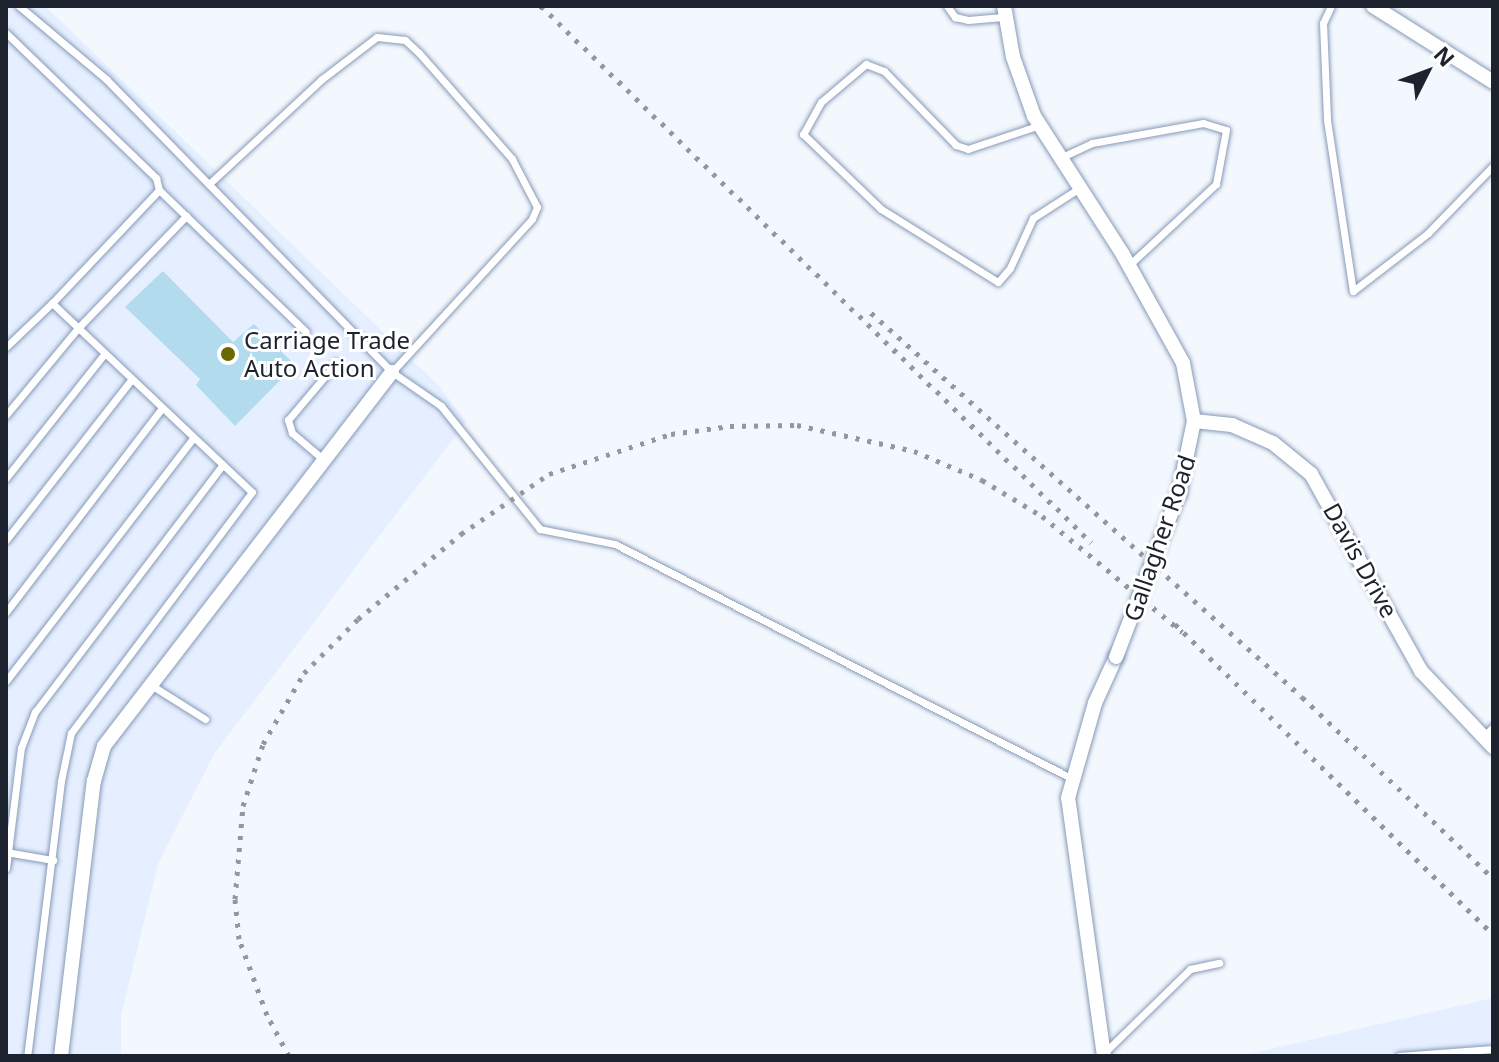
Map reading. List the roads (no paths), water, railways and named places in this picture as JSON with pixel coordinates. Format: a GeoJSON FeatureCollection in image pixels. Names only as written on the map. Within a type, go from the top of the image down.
{"type":"FeatureCollection","features":[{"type":"Feature","properties":{"kind":"street"},"geometry":{"type":"LineString","coordinates":[[1373,6],[1493,82]]}},
{"type":"Feature","properties":{"kind":"street","name":"Gallagher Road"},"geometry":{"type":"LineString","coordinates":[[1005,11],[1013,57],[1040,125],[1129,265],[1183,363],[1194,421],[1179,493],[1069,777],[1068,798],[1104,1055]]}},
{"type":"Feature","properties":{"kind":"street"},"geometry":{"type":"LineString","coordinates":[[61,1056],[97,762],[151,685],[392,372]]}},
{"type":"Feature","properties":{"kind":"street","name":"Davis Drive"},"geometry":{"type":"LineString","coordinates":[[1194,421],[1232,425],[1273,443],[1311,474],[1339,515],[1421,671],[1490,737]]}},
{"type":"Feature","properties":{"kind":"lane"},"geometry":{"type":"LineString","coordinates":[[19,6],[106,79],[392,372],[457,423],[540,529],[615,544],[1069,777]]}},
{"type":"Feature","properties":{"kind":"lane"},"geometry":{"type":"LineString","coordinates":[[947,6],[955,17],[968,20],[1005,11]]}},
{"type":"Feature","properties":{"kind":"lane"},"geometry":{"type":"LineString","coordinates":[[1331,6],[1323,23],[1327,120],[1353,291],[1428,233],[1493,166]]}},
{"type":"Feature","properties":{"kind":"lane"},"geometry":{"type":"LineString","coordinates":[[6,33],[156,178],[159,190],[306,332]]}},
{"type":"Feature","properties":{"kind":"lane"},"geometry":{"type":"LineString","coordinates":[[209,184],[322,79],[377,37],[405,40],[419,53],[512,159],[537,207],[532,219],[392,372]]}},
{"type":"Feature","properties":{"kind":"lane"},"geometry":{"type":"LineString","coordinates":[[1040,125],[968,149],[956,145],[884,71],[866,64],[821,102],[803,134],[881,209],[998,282],[1010,268],[1033,218],[1078,189]]}},
{"type":"Feature","properties":{"kind":"lane"},"geometry":{"type":"LineString","coordinates":[[1060,158],[1092,143],[1203,123],[1226,130],[1221,175],[1212,191],[1129,265]]}},
{"type":"Feature","properties":{"kind":"lane"},"geometry":{"type":"LineString","coordinates":[[6,347],[159,190]]}},
{"type":"Feature","properties":{"kind":"lane"},"geometry":{"type":"LineString","coordinates":[[6,415],[78,328],[186,216]]}},
{"type":"Feature","properties":{"kind":"lane"},"geometry":{"type":"LineString","coordinates":[[27,1056],[71,733],[252,492],[52,303]]}},
{"type":"Feature","properties":{"kind":"lane"},"geometry":{"type":"LineString","coordinates":[[6,478],[105,353]]}},
{"type":"Feature","properties":{"kind":"lane"},"geometry":{"type":"LineString","coordinates":[[324,461],[292,433],[288,420],[336,363]]}},
{"type":"Feature","properties":{"kind":"lane"},"geometry":{"type":"LineString","coordinates":[[6,540],[132,379]]}},
{"type":"Feature","properties":{"kind":"lane"},"geometry":{"type":"LineString","coordinates":[[6,612],[162,408]]}},
{"type":"Feature","properties":{"kind":"lane"},"geometry":{"type":"LineString","coordinates":[[6,681],[193,438]]}},
{"type":"Feature","properties":{"kind":"lane"},"geometry":{"type":"LineString","coordinates":[[6,868],[21,748],[35,712],[222,466]]}},
{"type":"Feature","properties":{"kind":"lane"},"geometry":{"type":"LineString","coordinates":[[151,685],[205,719]]}},
{"type":"Feature","properties":{"kind":"lane"},"geometry":{"type":"LineString","coordinates":[[7,853],[53,860]]}},
{"type":"Feature","properties":{"kind":"lane"},"geometry":{"type":"LineString","coordinates":[[1104,1055],[1190,969],[1219,963]]}},
{"type":"Feature","properties":{"kind":"lane"},"geometry":{"type":"LineString","coordinates":[[1399,1056],[1493,1049]]}},
{"type":"Feature","properties":{"kind":"railway"},"geometry":{"type":"LineString","coordinates":[[541,6],[1092,543]]}},
{"type":"Feature","properties":{"kind":"railway"},"geometry":{"type":"LineString","coordinates":[[871,313],[1302,697],[1493,878]]}},
{"type":"Feature","properties":{"kind":"railway"},"geometry":{"type":"LineString","coordinates":[[289,1056],[267,1015],[239,939],[235,899],[243,806],[263,744],[304,673],[358,619],[461,534],[549,474],[671,434],[730,426],[797,425],[914,451],[982,480],[1042,516],[1182,632]]}},
{"type":"Feature","properties":{"kind":"railway"},"geometry":{"type":"LineString","coordinates":[[1175,624],[1493,934]]}},
{"type":"Feature","properties":{"kind":"place","name":"Carriage Trade Auto Action"},"geometry":{"type":"Point","coordinates":[228,354]}}]}
